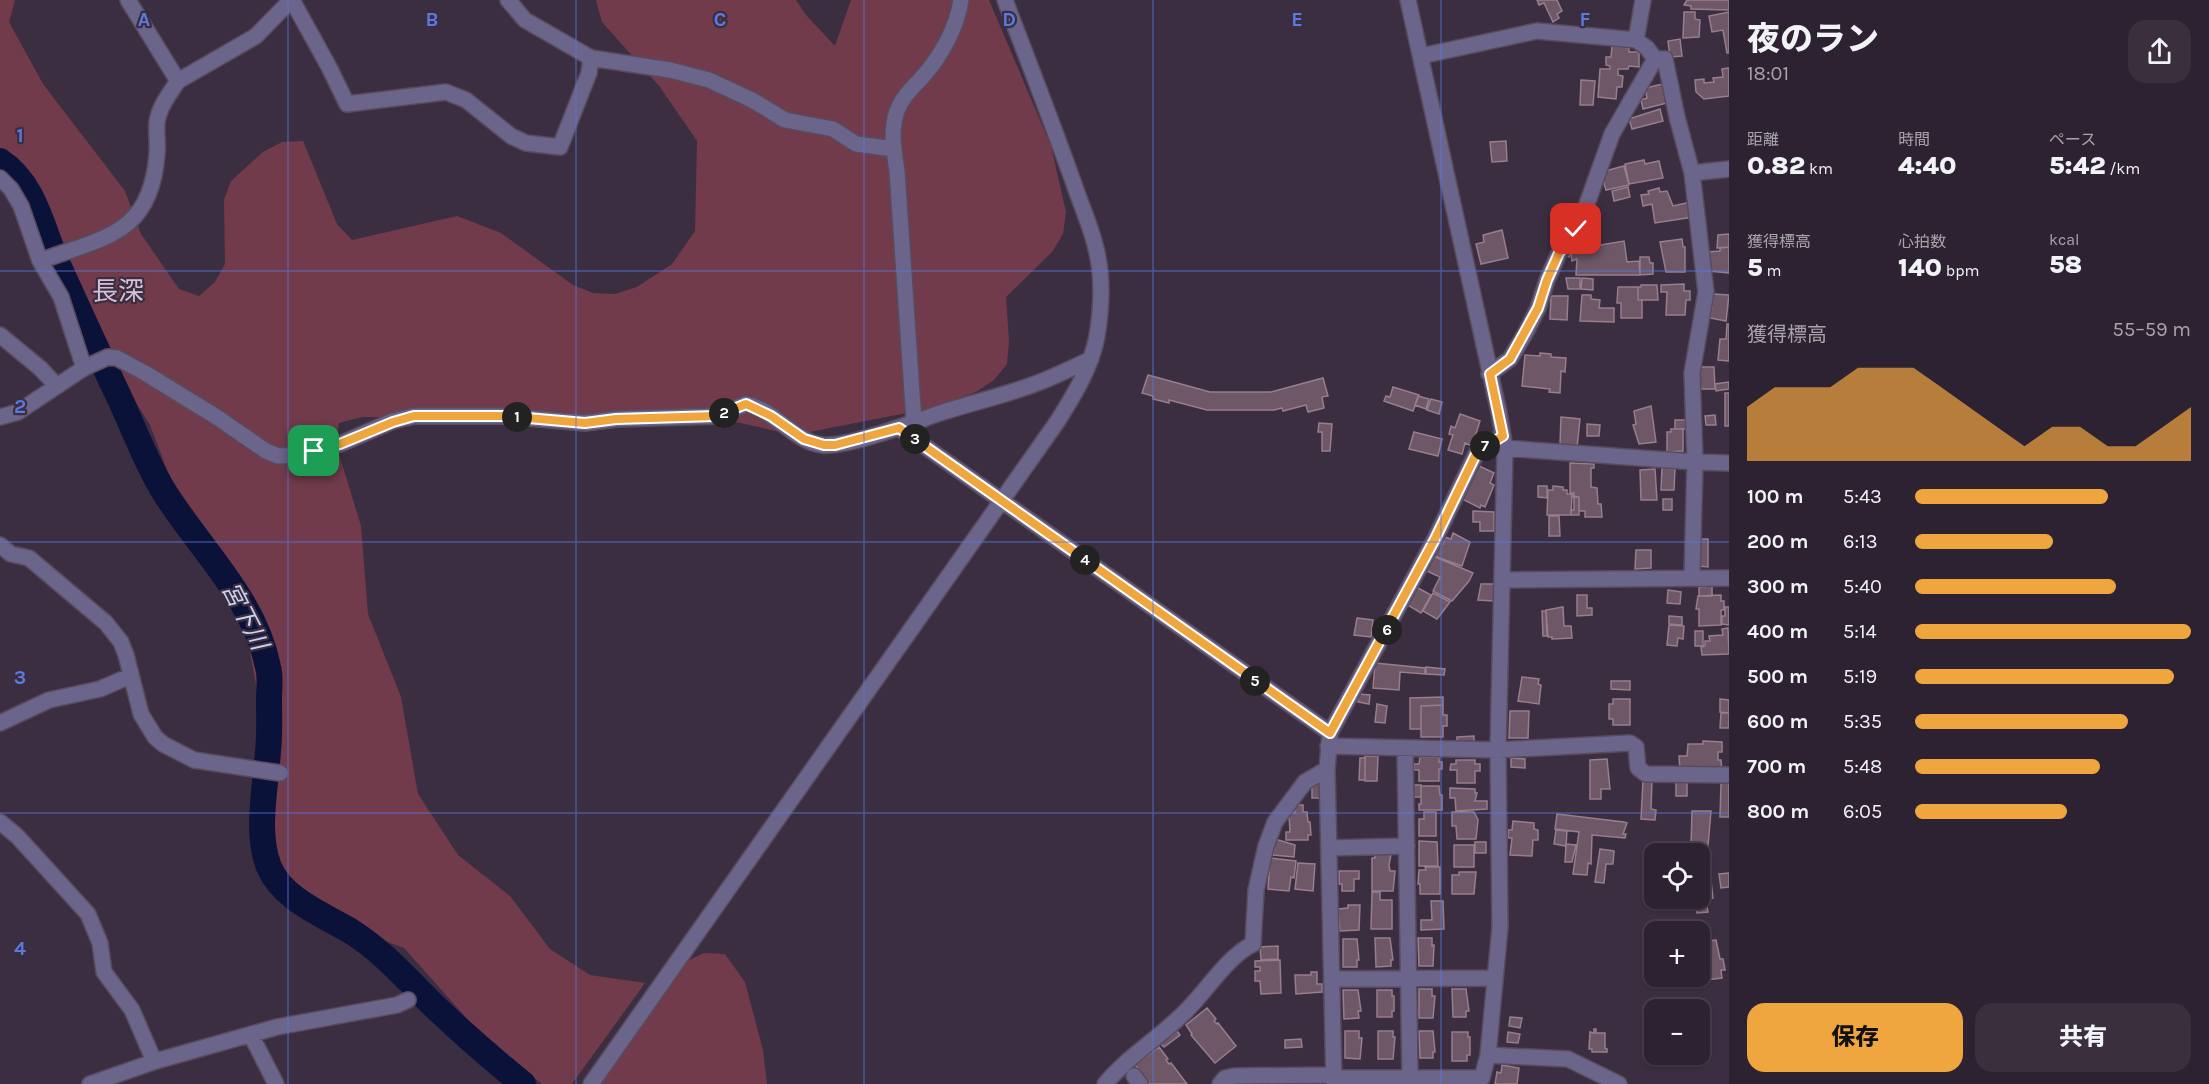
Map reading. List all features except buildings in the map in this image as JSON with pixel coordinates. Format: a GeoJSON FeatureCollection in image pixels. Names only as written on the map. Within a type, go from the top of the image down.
{"type":"FeatureCollection","features":[{"type":"Feature","properties":{"kind":"street"},"geometry":{"type":"LineString","coordinates":[[128,0],[178,81]]}},
{"type":"Feature","properties":{"kind":"street"},"geometry":{"type":"LineString","coordinates":[[49,258],[114,234],[133,220],[145,204],[157,155],[157,120],[164,103],[178,81],[256,36],[291,0],[347,104],[446,92],[466,100],[511,136],[526,143],[560,147],[589,73],[591,58]]}},
{"type":"Feature","properties":{"kind":"street"},"geometry":{"type":"LineString","coordinates":[[508,0],[525,20],[591,58],[670,70],[709,80],[752,100],[785,120],[833,129],[856,144],[894,149]]}},
{"type":"Feature","properties":{"kind":"street"},"geometry":{"type":"LineString","coordinates":[[519,0],[551,26],[551,36]]}},
{"type":"Feature","properties":{"kind":"street"},"geometry":{"type":"LineString","coordinates":[[914,422],[893,133],[902,100],[936,60],[955,22],[961,0]]}},
{"type":"Feature","properties":{"kind":"street"},"geometry":{"type":"LineString","coordinates":[[591,1084],[1002,501],[1075,394],[1091,359],[1100,307],[1100,277],[1096,247],[1005,0]]}},
{"type":"Feature","properties":{"kind":"street"},"geometry":{"type":"LineString","coordinates":[[1220,1084],[1225,1078],[1234,1076],[1481,1081],[1488,1056],[1500,927],[1498,750],[1504,442],[1408,0]]}},
{"type":"Feature","properties":{"kind":"street"},"geometry":{"type":"LineString","coordinates":[[1636,40],[1643,0]]}},
{"type":"Feature","properties":{"kind":"street"},"geometry":{"type":"LineString","coordinates":[[1420,56],[1537,31],[1636,40],[1647,48],[1655,59]]}},
{"type":"Feature","properties":{"kind":"street"},"geometry":{"type":"LineString","coordinates":[[1490,374],[1510,359],[1526,332],[1538,308],[1559,253],[1583,215],[1612,134],[1655,59]]}},
{"type":"Feature","properties":{"kind":"street"},"geometry":{"type":"LineString","coordinates":[[1655,59],[1665,59],[1692,173],[1706,292],[1692,373],[1695,462],[1692,577]]}},
{"type":"Feature","properties":{"kind":"street"},"geometry":{"type":"LineString","coordinates":[[1692,173],[1729,170]]}},
{"type":"Feature","properties":{"kind":"street"},"geometry":{"type":"LineString","coordinates":[[0,178],[11,189],[49,258],[61,297],[88,366]]}},
{"type":"Feature","properties":{"kind":"street"},"geometry":{"type":"LineString","coordinates":[[0,335],[40,368],[57,386]]}},
{"type":"Feature","properties":{"kind":"street"},"geometry":{"type":"LineString","coordinates":[[0,417],[18,412],[88,366],[108,357],[117,358],[145,373],[278,456],[303,455],[340,444],[393,422],[414,416],[506,416],[585,423],[616,419],[716,416],[746,404],[771,416],[804,439],[824,445],[835,445],[899,428],[1031,385],[1091,359]]}},
{"type":"Feature","properties":{"kind":"street"},"geometry":{"type":"LineString","coordinates":[[899,428],[1329,739],[1405,748],[1498,750],[1630,743],[1636,747],[1638,768],[1646,774],[1729,775]]}},
{"type":"Feature","properties":{"kind":"street"},"geometry":{"type":"LineString","coordinates":[[1328,1079],[1333,979],[1327,769],[1329,739],[1435,539],[1477,452],[1504,442],[1695,462],[1729,463]]}},
{"type":"Feature","properties":{"kind":"street"},"geometry":{"type":"LineString","coordinates":[[0,545],[11,554],[30,558],[106,623],[121,642],[141,714],[155,737],[163,744],[194,760],[280,773]]}},
{"type":"Feature","properties":{"kind":"street"},"geometry":{"type":"LineString","coordinates":[[1503,580],[1729,578]]}},
{"type":"Feature","properties":{"kind":"street"},"geometry":{"type":"LineString","coordinates":[[0,723],[49,700],[90,692],[130,676]]}},
{"type":"Feature","properties":{"kind":"street"},"geometry":{"type":"LineString","coordinates":[[1405,748],[1410,1078]]}},
{"type":"Feature","properties":{"kind":"street"},"geometry":{"type":"LineString","coordinates":[[1105,1084],[1121,1065],[1170,1026],[1224,969],[1253,944],[1256,890],[1266,846],[1275,822],[1305,782],[1327,769]]}},
{"type":"Feature","properties":{"kind":"street"},"geometry":{"type":"LineString","coordinates":[[0,822],[17,836],[88,914],[100,943],[104,972],[136,1017],[156,1061]]}},
{"type":"Feature","properties":{"kind":"street"},"geometry":{"type":"LineString","coordinates":[[1329,848],[1407,846]]}},
{"type":"Feature","properties":{"kind":"street"},"geometry":{"type":"LineString","coordinates":[[1333,979],[1494,978]]}},
{"type":"Feature","properties":{"kind":"street"},"geometry":{"type":"LineString","coordinates":[[90,1084],[156,1061],[251,1035],[304,1022],[397,1005],[408,1000]]}},
{"type":"Feature","properties":{"kind":"street"},"geometry":{"type":"LineString","coordinates":[[251,1035],[276,1084]]}},
{"type":"Feature","properties":{"kind":"street"},"geometry":{"type":"LineString","coordinates":[[1488,1056],[1568,1059],[1619,1084]]}},
{"type":"Feature","properties":{"kind":"shaded area"},"geometry":{"type":"Polygon","coordinates":[[[0,0],[15,0],[9,22],[43,84],[125,191],[141,234],[179,289],[199,296],[215,282],[225,264],[224,200],[231,181],[263,152],[282,142],[303,141],[337,224],[352,240],[457,216],[501,233],[573,285],[593,293],[615,294],[637,287],[672,264],[695,231],[697,141],[660,87],[602,22],[596,0],[796,0],[806,15],[835,46],[851,0],[989,0],[1051,146],[1066,212],[1063,234],[1052,252],[1006,297],[1009,340],[1007,364],[994,380],[976,392],[937,407],[794,435],[713,417],[671,422],[362,417],[339,423],[336,444],[361,526],[368,614],[401,697],[418,794],[458,855],[510,896],[550,949],[590,975],[645,983],[572,1084],[542,1084],[488,1042],[404,948],[294,908],[279,894],[263,832],[258,696],[246,630],[227,578],[183,512],[150,425],[72,300],[56,236],[0,155],[0,0]]]}},
{"type":"Feature","properties":{"kind":"shaded area"},"geometry":{"type":"Polygon","coordinates":[[[704,953],[725,954],[745,982],[763,1050],[767,1084],[601,1084],[685,962],[704,953]]]}},
{"type":"Feature","properties":{"kind":"waterway","name":"宮下川"},"geometry":{"type":"LineString","coordinates":[[0,161],[22,182],[37,209],[59,267],[157,479],[177,511],[224,574],[251,619],[261,642],[270,679],[269,738],[262,824],[265,853],[275,879],[305,906],[352,932],[373,948],[453,1024],[523,1084]]}},
{"type":"Feature","properties":{"kind":"district","name":"長深"},"geometry":{"type":"Point","coordinates":[118,291]}},
{"type":"Feature","properties":{"kind":"route"},"geometry":{"type":"LineString","coordinates":[[314,451],[340,444],[393,422],[414,416],[432,415],[506,416],[585,423],[616,419],[716,416],[746,404],[771,416],[804,439],[824,445],[835,445],[899,428],[1330,733],[1435,539],[1477,452],[1503,436],[1490,374],[1510,359],[1538,308],[1559,253],[1576,229]]}}]}
